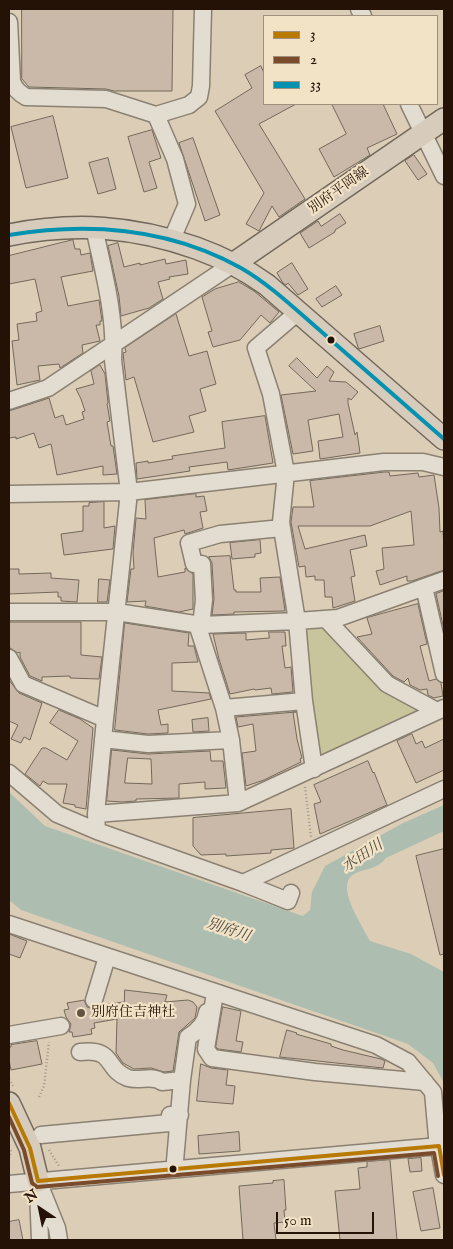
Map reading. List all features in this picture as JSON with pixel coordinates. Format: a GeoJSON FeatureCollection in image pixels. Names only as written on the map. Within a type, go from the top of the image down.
{"type":"FeatureCollection","features":[{"type":"Feature","properties":{"kind":"main road","name":"別府平岡線"},"geometry":{"type":"LineString","coordinates":[[233,264],[444,119]]}},
{"type":"Feature","properties":{"kind":"main road"},"geometry":{"type":"LineString","coordinates":[[9,236],[31,231],[94,227],[141,232],[170,239],[233,264],[253,274],[444,438]]}},
{"type":"Feature","properties":{"kind":"main road"},"geometry":{"type":"LineString","coordinates":[[11,1095],[33,1136],[30,1148],[38,1181]]}},
{"type":"Feature","properties":{"kind":"street"},"geometry":{"type":"LineString","coordinates":[[9,22],[12,81],[13,86],[18,92],[26,97],[106,100],[156,115],[189,105],[199,97],[202,86],[203,9]]}},
{"type":"Feature","properties":{"kind":"street"},"geometry":{"type":"LineString","coordinates":[[410,105],[444,176]]}},
{"type":"Feature","properties":{"kind":"street"},"geometry":{"type":"LineString","coordinates":[[156,115],[175,159],[187,204],[170,239]]}},
{"type":"Feature","properties":{"kind":"street"},"geometry":{"type":"LineString","coordinates":[[94,227],[107,292],[129,492],[104,719],[96,814],[97,831]]}},
{"type":"Feature","properties":{"kind":"street"},"geometry":{"type":"LineString","coordinates":[[9,401],[48,388],[233,264]]}},
{"type":"Feature","properties":{"kind":"street"},"geometry":{"type":"LineString","coordinates":[[298,312],[256,348],[271,394],[286,473],[280,522],[297,621],[309,771]]}},
{"type":"Feature","properties":{"kind":"street"},"geometry":{"type":"LineString","coordinates":[[9,494],[129,492],[384,462],[423,462],[444,467]]}},
{"type":"Feature","properties":{"kind":"street"},"geometry":{"type":"LineString","coordinates":[[238,803],[231,740],[224,708],[199,624],[204,600],[202,564],[194,564],[189,543],[220,534],[282,528]]}},
{"type":"Feature","properties":{"kind":"street"},"geometry":{"type":"LineString","coordinates":[[9,612],[117,612],[199,624],[326,619],[338,618],[444,580]]}},
{"type":"Feature","properties":{"kind":"street"},"geometry":{"type":"LineString","coordinates":[[424,587],[444,674]]}},
{"type":"Feature","properties":{"kind":"street"},"geometry":{"type":"LineString","coordinates":[[326,619],[387,684],[441,710]]}},
{"type":"Feature","properties":{"kind":"street"},"geometry":{"type":"LineString","coordinates":[[9,658],[23,684],[104,719]]}},
{"type":"Feature","properties":{"kind":"street"},"geometry":{"type":"LineString","coordinates":[[224,708],[304,700]]}},
{"type":"Feature","properties":{"kind":"street"},"geometry":{"type":"LineString","coordinates":[[96,814],[238,803],[441,710]]}},
{"type":"Feature","properties":{"kind":"street"},"geometry":{"type":"LineString","coordinates":[[103,739],[148,744],[231,740]]}},
{"type":"Feature","properties":{"kind":"street"},"geometry":{"type":"LineString","coordinates":[[9,773],[57,814],[97,831],[288,900],[291,893]]}},
{"type":"Feature","properties":{"kind":"street"},"geometry":{"type":"LineString","coordinates":[[243,883],[444,789]]}},
{"type":"Feature","properties":{"kind":"street"},"geometry":{"type":"LineString","coordinates":[[9,924],[376,1045],[408,1062],[433,1092],[444,1175]]}},
{"type":"Feature","properties":{"kind":"street"},"geometry":{"type":"LineString","coordinates":[[94,1000],[107,956]]}},
{"type":"Feature","properties":{"kind":"street"},"geometry":{"type":"LineString","coordinates":[[175,1161],[172,1116],[182,1080],[188,1037],[201,1027],[206,1017],[205,1002],[189,984]]}},
{"type":"Feature","properties":{"kind":"street"},"geometry":{"type":"LineString","coordinates":[[215,993],[206,1049],[212,1058],[315,1072],[425,1082]]}},
{"type":"Feature","properties":{"kind":"street"},"geometry":{"type":"LineString","coordinates":[[9,1035],[55,1027]]}},
{"type":"Feature","properties":{"kind":"street"},"geometry":{"type":"LineString","coordinates":[[80,1052],[93,1051],[103,1055],[108,1058],[115,1071],[130,1078],[151,1077],[157,1078],[162,1082],[182,1080]]}},
{"type":"Feature","properties":{"kind":"street"},"geometry":{"type":"LineString","coordinates":[[33,1136],[38,1130],[172,1116]]}},
{"type":"Feature","properties":{"kind":"street"},"geometry":{"type":"LineString","coordinates":[[9,1184],[439,1146]]}},
{"type":"Feature","properties":{"kind":"street"},"geometry":{"type":"LineString","coordinates":[[38,1181],[40,1240]]}},
{"type":"Feature","properties":{"kind":"street"},"geometry":{"type":"LineString","coordinates":[[38,1181],[57,1228],[59,1240]]}},
{"type":"Feature","properties":{"kind":"path"},"geometry":{"type":"LineString","coordinates":[[309,771],[313,850]]}},
{"type":"Feature","properties":{"kind":"path"},"geometry":{"type":"LineString","coordinates":[[39,1097],[44,1086],[55,1027]]}},
{"type":"Feature","properties":{"kind":"path"},"geometry":{"type":"LineString","coordinates":[[9,1079],[11,1095]]}},
{"type":"Feature","properties":{"kind":"path"},"geometry":{"type":"LineString","coordinates":[[33,1136],[59,1166],[67,1170]]}},
{"type":"Feature","properties":{"kind":"shaded area"},"geometry":{"type":"Polygon","coordinates":[[[329,625],[427,710],[322,758],[317,752],[306,632],[310,626],[329,625]]]}},
{"type":"Feature","properties":{"kind":"water"},"geometry":{"type":"Polygon","coordinates":[[[9,792],[45,826],[303,916],[310,910],[312,892],[325,866],[403,823],[444,805],[444,831],[386,858],[376,866],[356,873],[349,878],[347,886],[351,905],[370,941],[411,954],[444,972],[444,1083],[433,1063],[408,1044],[21,910],[9,900],[9,792]]]}},
{"type":"Feature","properties":{"kind":"building"},"geometry":{"type":"Polygon","coordinates":[[[22,9],[173,9],[172,91],[114,91],[106,89],[29,87],[22,79],[22,9]]]}},
{"type":"Feature","properties":{"kind":"building"},"geometry":{"type":"Polygon","coordinates":[[[261,66],[263,71],[263,105],[294,105],[259,124],[305,199],[279,217],[272,206],[259,231],[246,224],[264,193],[215,111],[252,88],[245,75],[261,66]]]}},
{"type":"Feature","properties":{"kind":"building"},"geometry":{"type":"Polygon","coordinates":[[[332,105],[383,105],[397,134],[367,148],[370,155],[334,177],[319,149],[346,134],[332,105]]]}},
{"type":"Feature","properties":{"kind":"building"},"geometry":{"type":"Polygon","coordinates":[[[53,116],[68,178],[26,188],[11,127],[53,116]]]}},
{"type":"Feature","properties":{"kind":"building"},"geometry":{"type":"Polygon","coordinates":[[[152,130],[161,158],[149,162],[157,188],[144,192],[128,137],[152,130]]]}},
{"type":"Feature","properties":{"kind":"building"},"geometry":{"type":"Polygon","coordinates":[[[193,138],[220,215],[205,221],[179,143],[193,138]]]}},
{"type":"Feature","properties":{"kind":"building"},"geometry":{"type":"Polygon","coordinates":[[[414,155],[427,174],[418,180],[405,161],[414,155]]]}},
{"type":"Feature","properties":{"kind":"building"},"geometry":{"type":"Polygon","coordinates":[[[108,158],[116,189],[98,194],[89,163],[108,158]]]}},
{"type":"Feature","properties":{"kind":"building"},"geometry":{"type":"Polygon","coordinates":[[[340,214],[346,223],[309,248],[300,233],[318,221],[321,226],[340,214]]]}},
{"type":"Feature","properties":{"kind":"building"},"geometry":{"type":"Polygon","coordinates":[[[73,240],[75,249],[80,249],[81,255],[90,253],[93,271],[61,277],[68,306],[99,300],[102,321],[100,321],[100,325],[96,325],[100,341],[82,345],[83,353],[60,368],[59,364],[38,366],[40,380],[17,385],[12,341],[19,340],[17,324],[37,321],[36,313],[42,311],[35,279],[9,284],[9,256],[73,240]]]}},
{"type":"Feature","properties":{"kind":"building"},"geometry":{"type":"Polygon","coordinates":[[[118,243],[124,267],[165,259],[166,264],[186,260],[188,274],[169,277],[170,279],[158,282],[163,299],[149,308],[121,316],[119,296],[108,246],[118,243]]]}},
{"type":"Feature","properties":{"kind":"building"},"geometry":{"type":"Polygon","coordinates":[[[292,263],[308,289],[298,295],[288,283],[286,285],[283,283],[277,273],[292,263]]]}},
{"type":"Feature","properties":{"kind":"building"},"geometry":{"type":"Polygon","coordinates":[[[239,282],[254,291],[279,312],[270,323],[261,315],[240,340],[213,347],[208,332],[212,331],[202,297],[215,289],[239,282]]]}},
{"type":"Feature","properties":{"kind":"building"},"geometry":{"type":"Polygon","coordinates":[[[336,286],[342,295],[322,307],[316,299],[336,286]]]}},
{"type":"Feature","properties":{"kind":"building"},"geometry":{"type":"Polygon","coordinates":[[[176,314],[189,356],[207,351],[216,384],[200,389],[206,411],[189,416],[194,432],[153,442],[134,377],[126,380],[123,353],[126,352],[125,348],[176,314]]]}},
{"type":"Feature","properties":{"kind":"building"},"geometry":{"type":"Polygon","coordinates":[[[380,326],[384,341],[359,349],[354,334],[380,326]]]}},
{"type":"Feature","properties":{"kind":"building"},"geometry":{"type":"Polygon","coordinates":[[[297,358],[317,378],[327,366],[334,372],[329,381],[346,382],[358,392],[351,400],[348,398],[348,403],[355,435],[357,432],[360,453],[320,459],[318,441],[343,437],[339,414],[308,420],[313,451],[293,454],[281,395],[316,391],[289,366],[297,358]]]}},
{"type":"Feature","properties":{"kind":"building"},"geometry":{"type":"Polygon","coordinates":[[[100,365],[105,374],[110,421],[107,422],[117,474],[103,475],[103,466],[57,475],[51,444],[39,448],[34,433],[16,439],[16,437],[9,438],[9,411],[49,398],[55,418],[63,415],[66,425],[84,419],[82,412],[85,411],[76,389],[94,384],[91,371],[100,365]]]}},
{"type":"Feature","properties":{"kind":"building"},"geometry":{"type":"Polygon","coordinates":[[[265,416],[273,463],[228,470],[227,462],[189,467],[190,471],[137,479],[136,463],[173,459],[172,456],[225,448],[222,422],[265,416]]]}},
{"type":"Feature","properties":{"kind":"building"},"geometry":{"type":"Polygon","coordinates":[[[389,472],[390,476],[418,473],[419,477],[434,475],[439,508],[440,532],[443,531],[444,570],[412,581],[407,581],[407,576],[380,585],[376,571],[384,569],[382,548],[414,545],[411,511],[370,526],[298,526],[305,549],[365,535],[367,546],[350,550],[355,576],[351,577],[355,601],[333,608],[332,597],[325,597],[324,580],[315,580],[315,576],[306,577],[305,566],[299,567],[291,522],[293,507],[314,507],[310,481],[389,472]]]}},
{"type":"Feature","properties":{"kind":"building"},"geometry":{"type":"Polygon","coordinates":[[[196,494],[196,497],[204,496],[207,511],[200,512],[203,528],[185,534],[184,530],[154,538],[158,577],[185,572],[185,568],[193,574],[193,609],[179,612],[145,606],[146,601],[127,602],[131,569],[134,569],[133,553],[136,518],[146,519],[145,500],[196,494]]]}},
{"type":"Feature","properties":{"kind":"building"},"geometry":{"type":"Polygon","coordinates":[[[104,502],[104,528],[115,526],[113,549],[64,555],[61,534],[83,531],[83,506],[89,506],[89,503],[104,502]]]}},
{"type":"Feature","properties":{"kind":"building"},"geometry":{"type":"Polygon","coordinates":[[[260,540],[261,553],[255,554],[255,557],[232,559],[230,543],[260,540]]]}},
{"type":"Feature","properties":{"kind":"building"},"geometry":{"type":"Polygon","coordinates":[[[230,556],[234,590],[236,592],[261,592],[260,578],[280,577],[285,611],[234,612],[234,614],[212,615],[214,599],[212,563],[209,557],[230,556]]]}},
{"type":"Feature","properties":{"kind":"building"},"geometry":{"type":"Polygon","coordinates":[[[9,569],[19,569],[19,574],[51,573],[51,578],[79,580],[77,602],[61,601],[61,597],[58,597],[58,592],[9,594],[9,569]]]}},
{"type":"Feature","properties":{"kind":"building"},"geometry":{"type":"Polygon","coordinates":[[[99,579],[110,580],[107,602],[98,602],[99,579]]]}},
{"type":"Feature","properties":{"kind":"building"},"geometry":{"type":"Polygon","coordinates":[[[444,591],[444,630],[436,594],[444,591]]]}},
{"type":"Feature","properties":{"kind":"building"},"geometry":{"type":"Polygon","coordinates":[[[418,604],[427,644],[420,646],[429,681],[436,679],[441,683],[443,696],[434,698],[428,695],[427,689],[420,690],[410,685],[408,678],[404,682],[393,676],[357,637],[372,634],[367,618],[418,604]]]}},
{"type":"Feature","properties":{"kind":"building"},"geometry":{"type":"Polygon","coordinates":[[[9,622],[81,622],[81,655],[102,657],[99,679],[70,678],[70,676],[42,677],[42,681],[30,676],[20,657],[20,652],[18,653],[10,648],[9,622]]]}},
{"type":"Feature","properties":{"kind":"building"},"geometry":{"type":"Polygon","coordinates":[[[125,623],[189,633],[188,646],[194,646],[198,662],[172,663],[172,691],[209,693],[211,699],[158,710],[161,725],[168,724],[168,733],[148,734],[115,730],[125,623]]]}},
{"type":"Feature","properties":{"kind":"building"},"geometry":{"type":"Polygon","coordinates":[[[269,632],[285,632],[286,646],[282,646],[285,668],[291,667],[293,692],[272,694],[271,688],[230,694],[213,634],[246,633],[246,640],[269,638],[269,632]]]}},
{"type":"Feature","properties":{"kind":"building"},"geometry":{"type":"Polygon","coordinates":[[[9,680],[19,693],[42,703],[30,740],[24,737],[21,743],[11,739],[18,725],[9,721],[9,680]]]}},
{"type":"Feature","properties":{"kind":"building"},"geometry":{"type":"Polygon","coordinates":[[[59,710],[80,719],[93,728],[86,809],[63,803],[67,784],[48,784],[43,781],[40,786],[25,774],[42,748],[46,748],[67,760],[78,741],[50,723],[59,710]]]}},
{"type":"Feature","properties":{"kind":"building"},"geometry":{"type":"Polygon","coordinates":[[[293,712],[302,758],[300,759],[301,762],[264,780],[246,786],[242,753],[256,751],[253,724],[238,727],[236,717],[293,712]]]}},
{"type":"Feature","properties":{"kind":"building"},"geometry":{"type":"Polygon","coordinates":[[[208,718],[209,731],[193,732],[192,720],[208,718]]]}},
{"type":"Feature","properties":{"kind":"building"},"geometry":{"type":"Polygon","coordinates":[[[412,734],[416,744],[422,741],[425,748],[444,739],[444,770],[416,783],[397,741],[412,734]]]}},
{"type":"Feature","properties":{"kind":"building"},"geometry":{"type":"Polygon","coordinates":[[[112,750],[148,754],[210,751],[211,761],[223,761],[226,788],[205,789],[205,782],[179,784],[179,798],[136,799],[136,801],[122,802],[107,801],[112,750]],[[128,758],[125,783],[152,784],[151,759],[128,758]]]}},
{"type":"Feature","properties":{"kind":"building"},"geometry":{"type":"Polygon","coordinates":[[[368,761],[387,805],[320,834],[314,804],[321,802],[314,785],[368,761]]]}},
{"type":"Feature","properties":{"kind":"building"},"geometry":{"type":"Polygon","coordinates":[[[291,809],[294,848],[271,850],[271,853],[226,856],[226,854],[201,855],[193,846],[193,818],[291,809]]]}},
{"type":"Feature","properties":{"kind":"building"},"geometry":{"type":"Polygon","coordinates":[[[444,849],[444,954],[440,955],[416,856],[444,849]]]}},
{"type":"Feature","properties":{"kind":"building"},"geometry":{"type":"Polygon","coordinates":[[[9,934],[27,941],[20,958],[9,954],[9,934]]]}},
{"type":"Feature","properties":{"kind":"building"},"geometry":{"type":"Polygon","coordinates":[[[125,990],[167,995],[165,1002],[188,1000],[197,1007],[195,1018],[179,1032],[173,1071],[164,1072],[151,1068],[134,1069],[123,1063],[116,1053],[117,1019],[94,1023],[95,1028],[91,1029],[92,1034],[73,1037],[72,1032],[69,1032],[71,1024],[64,1010],[69,1009],[67,1003],[84,1000],[87,1007],[96,1010],[102,1005],[124,1002],[125,990]]]}},
{"type":"Feature","properties":{"kind":"building"},"geometry":{"type":"Polygon","coordinates":[[[223,1007],[241,1011],[236,1041],[243,1042],[241,1052],[218,1049],[216,1047],[223,1007]]]}},
{"type":"Feature","properties":{"kind":"building"},"geometry":{"type":"Polygon","coordinates":[[[287,1030],[331,1044],[331,1046],[343,1050],[381,1059],[385,1061],[383,1068],[280,1057],[287,1030]]]}},
{"type":"Feature","properties":{"kind":"building"},"geometry":{"type":"Polygon","coordinates":[[[37,1041],[42,1064],[11,1070],[9,1047],[11,1045],[37,1041]]]}},
{"type":"Feature","properties":{"kind":"building"},"geometry":{"type":"Polygon","coordinates":[[[201,1064],[211,1068],[228,1070],[226,1085],[235,1086],[233,1104],[197,1101],[201,1064]]]}},
{"type":"Feature","properties":{"kind":"building"},"geometry":{"type":"Polygon","coordinates":[[[239,1132],[240,1151],[199,1154],[198,1136],[239,1132]]]}},
{"type":"Feature","properties":{"kind":"building"},"geometry":{"type":"Polygon","coordinates":[[[421,1158],[422,1171],[410,1172],[408,1159],[421,1158]]]}},
{"type":"Feature","properties":{"kind":"building"},"geometry":{"type":"Polygon","coordinates":[[[390,1160],[397,1240],[340,1240],[335,1191],[360,1189],[358,1168],[367,1167],[367,1162],[390,1160]]]}},
{"type":"Feature","properties":{"kind":"building"},"geometry":{"type":"Polygon","coordinates":[[[284,1180],[285,1222],[274,1223],[276,1240],[243,1240],[239,1186],[273,1183],[273,1181],[284,1180]]]}},
{"type":"Feature","properties":{"kind":"building"},"geometry":{"type":"Polygon","coordinates":[[[433,1188],[440,1228],[421,1231],[413,1192],[433,1188]]]}},
{"type":"Feature","properties":{"kind":"building"},"geometry":{"type":"Polygon","coordinates":[[[19,1220],[23,1240],[9,1240],[9,1222],[19,1220]]]}},
{"type":"Feature","properties":{"kind":"transit line","name":"33"},"geometry":{"type":"LineString","coordinates":[[9,235],[68,229],[98,229],[157,237],[185,244],[214,255],[241,268],[274,291],[444,439]]}},
{"type":"Feature","properties":{"kind":"transit line","name":"3"},"geometry":{"type":"LineString","coordinates":[[9,1103],[30,1148],[38,1181],[439,1146],[444,1175]]}},
{"type":"Feature","properties":{"kind":"transit line","name":"2"},"geometry":{"type":"LineString","coordinates":[[9,1117],[24,1150],[32,1183],[37,1187],[434,1153],[438,1176]]}},
{"type":"Feature","properties":{"kind":"place","name":"別府住吉神社"},"geometry":{"type":"Point","coordinates":[81,1013]}},
{"type":"Feature","properties":{"kind":"water label","name":"水田川"},"geometry":{"type":"Point","coordinates":[363,857]}},
{"type":"Feature","properties":{"kind":"water label","name":"別府川"},"geometry":{"type":"Point","coordinates":[228,931]}}]}
